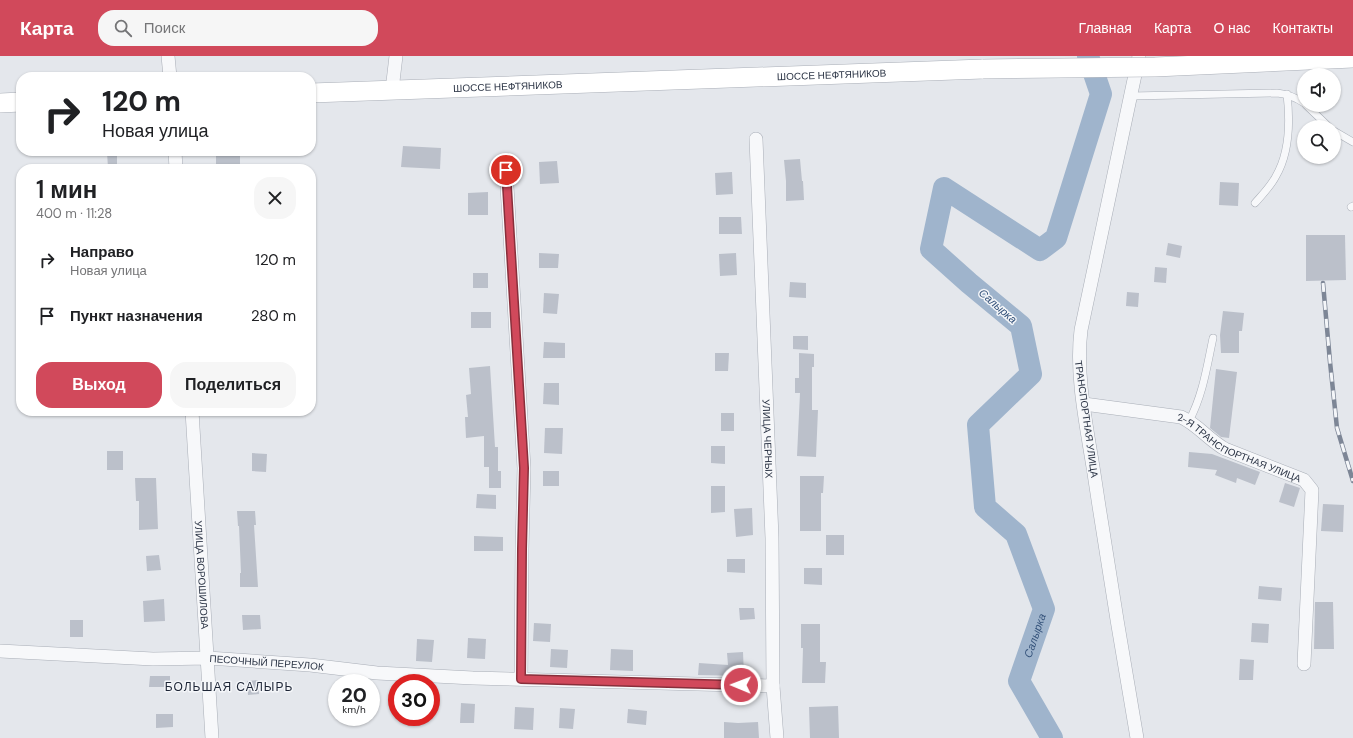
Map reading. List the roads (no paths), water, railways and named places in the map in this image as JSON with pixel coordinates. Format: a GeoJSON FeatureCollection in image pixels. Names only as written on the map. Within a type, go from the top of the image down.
{"type":"FeatureCollection","features":[{"type":"Feature","properties":{"kind":"main road","name":"ШОССЕ НЕФТЯНИКОВ"},"geometry":{"type":"LineString","coordinates":[[316,93],[983,70],[1155,67],[1353,58]]}},
{"type":"Feature","properties":{"kind":"main road"},"geometry":{"type":"LineString","coordinates":[[0,103],[16,102]]}},
{"type":"Feature","properties":{"kind":"street"},"geometry":{"type":"LineString","coordinates":[[168,56],[170,72]]}},
{"type":"Feature","properties":{"kind":"street"},"geometry":{"type":"LineString","coordinates":[[392,90],[396,56]]}},
{"type":"Feature","properties":{"kind":"street","name":"ТРАНСПОРТНАЯ УЛИЦА"},"geometry":{"type":"LineString","coordinates":[[1137,738],[1114,601],[1084,404],[1079,365],[1079,349],[1081,330],[1139,56]]}},
{"type":"Feature","properties":{"kind":"street","name":"УЛИЦА ЧЕРНЫХ"},"geometry":{"type":"LineString","coordinates":[[756,139],[772,538],[773,686],[777,738]]}},
{"type":"Feature","properties":{"kind":"street"},"geometry":{"type":"LineString","coordinates":[[506,170],[524,468],[521,679]]}},
{"type":"Feature","properties":{"kind":"street","name":"2-Я ТРАНСПОРТНАЯ УЛИЦА"},"geometry":{"type":"LineString","coordinates":[[1084,404],[1172,416],[1189,421],[1225,449],[1304,480],[1312,490],[1304,664]]}},
{"type":"Feature","properties":{"kind":"street","name":"УЛИЦА ВОРОШИЛОВА"},"geometry":{"type":"LineString","coordinates":[[192,416],[212,738]]}},
{"type":"Feature","properties":{"kind":"street","name":"ПЕСОЧНЫЙ ПЕРЕУЛОК"},"geometry":{"type":"LineString","coordinates":[[0,651],[153,659],[208,658],[310,665],[377,673],[521,679],[773,686]]}},
{"type":"Feature","properties":{"kind":"lane"},"geometry":{"type":"LineString","coordinates":[[1131,96],[1277,93],[1287,94],[1297,99]]}},
{"type":"Feature","properties":{"kind":"lane"},"geometry":{"type":"LineString","coordinates":[[1256,203],[1268,189],[1282,163],[1287,136],[1289,111],[1287,94]]}},
{"type":"Feature","properties":{"kind":"lane"},"geometry":{"type":"LineString","coordinates":[[1313,112],[1322,120]]}},
{"type":"Feature","properties":{"kind":"lane"},"geometry":{"type":"LineString","coordinates":[[1341,135],[1353,142]]}},
{"type":"Feature","properties":{"kind":"lane"},"geometry":{"type":"LineString","coordinates":[[1189,421],[1197,406],[1213,338]]}},
{"type":"Feature","properties":{"kind":"waterway","name":"Салырка"},"geometry":{"type":"LineString","coordinates":[[1052,738],[1019,681],[1044,609],[1016,534],[985,507],[978,425],[1031,374],[1021,326],[931,249],[944,188],[1040,250],[1056,238],[1101,94],[1088,56]]}},
{"type":"Feature","properties":{"kind":"railway"},"geometry":{"type":"LineString","coordinates":[[1323,283],[1337,428],[1353,481]]}},
{"type":"Feature","properties":{"kind":"district","name":"БОЛЬШАЯ САЛЫРЬ"},"geometry":{"type":"Point","coordinates":[229,687]}}]}
